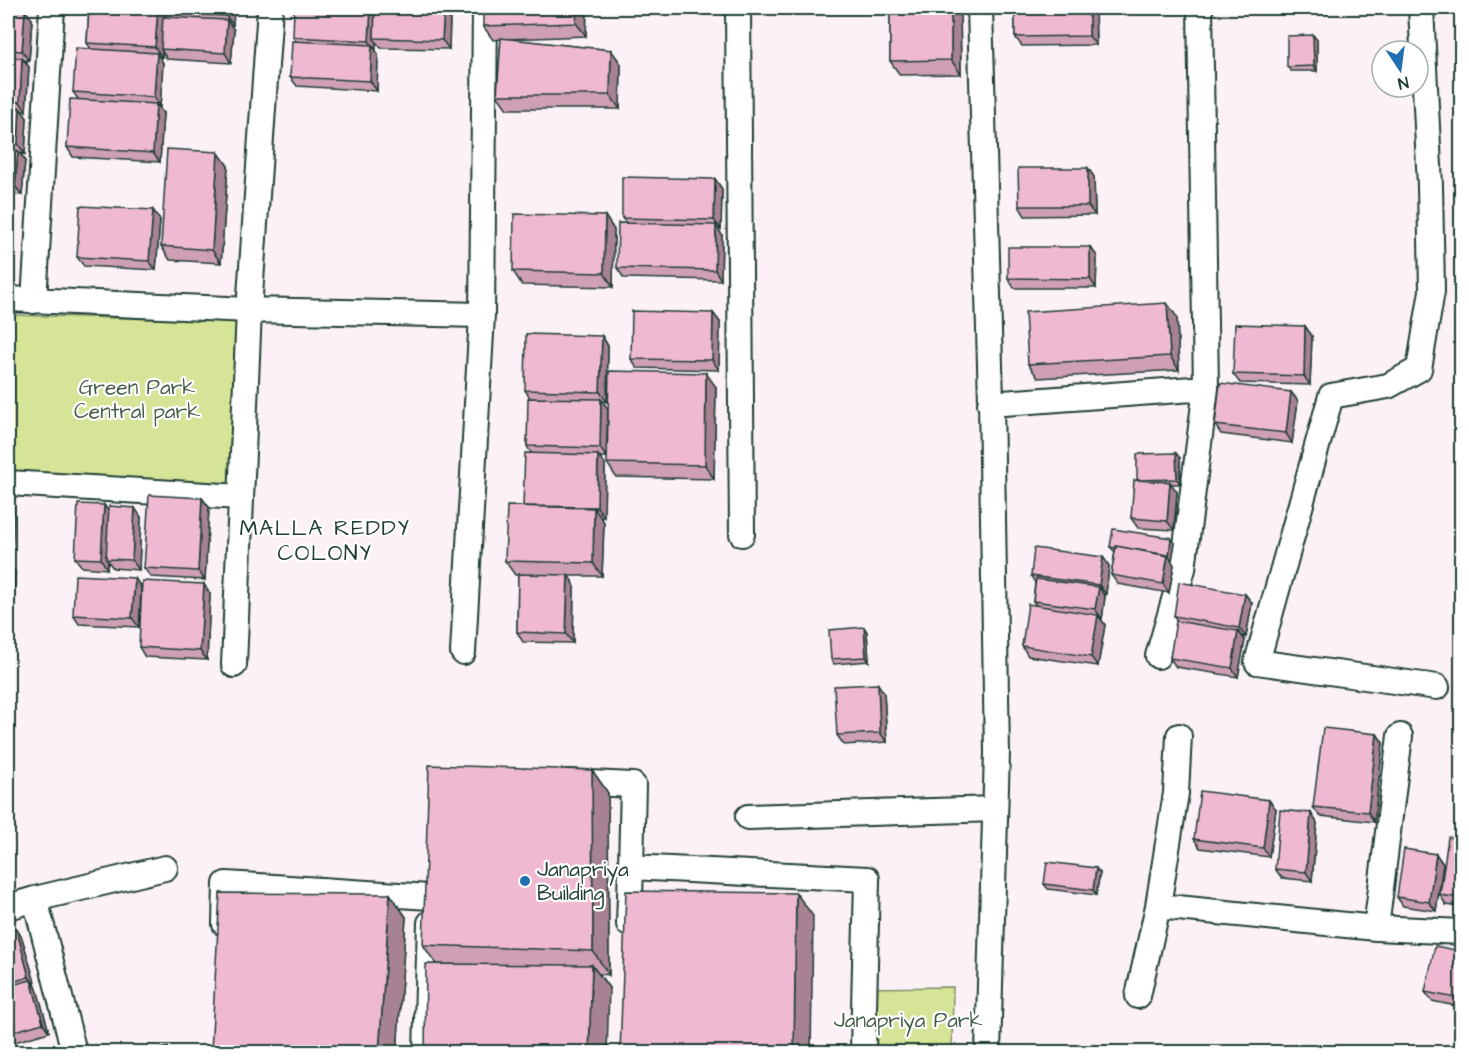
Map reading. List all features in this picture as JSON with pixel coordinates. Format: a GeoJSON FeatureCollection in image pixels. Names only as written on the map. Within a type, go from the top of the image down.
{"type":"FeatureCollection","features":[{"type":"Feature","properties":{"kind":"street"},"geometry":{"type":"LineString","coordinates":[[34,300],[52,8]]}},
{"type":"Feature","properties":{"kind":"street"},"geometry":{"type":"LineString","coordinates":[[234,664],[249,310],[270,8]]}},
{"type":"Feature","properties":{"kind":"street"},"geometry":{"type":"LineString","coordinates":[[463,652],[482,315],[485,8]]}},
{"type":"Feature","properties":{"kind":"street"},"geometry":{"type":"LineString","coordinates":[[738,8],[742,534]]}},
{"type":"Feature","properties":{"kind":"street"},"geometry":{"type":"LineString","coordinates":[[980,8],[997,753],[988,1053]]}},
{"type":"Feature","properties":{"kind":"street"},"geometry":{"type":"LineString","coordinates":[[1158,656],[1183,569],[1206,388],[1200,8]]}},
{"type":"Feature","properties":{"kind":"street"},"geometry":{"type":"LineString","coordinates":[[1421,8],[1432,291],[1419,369],[1388,386],[1331,396],[1257,662],[1437,687]]}},
{"type":"Feature","properties":{"kind":"street"},"geometry":{"type":"LineString","coordinates":[[8,299],[249,310],[482,315]]}},
{"type":"Feature","properties":{"kind":"street"},"geometry":{"type":"LineString","coordinates":[[990,404],[1206,388]]}},
{"type":"Feature","properties":{"kind":"street"},"geometry":{"type":"LineString","coordinates":[[8,483],[240,497]]}},
{"type":"Feature","properties":{"kind":"street"},"geometry":{"type":"LineString","coordinates":[[1138,996],[1158,906],[1176,793],[1179,736]]}},
{"type":"Feature","properties":{"kind":"street"},"geometry":{"type":"LineString","coordinates":[[1376,928],[1400,736]]}},
{"type":"Feature","properties":{"kind":"street"},"geometry":{"type":"LineString","coordinates":[[551,781],[633,785],[628,948]]}},
{"type":"Feature","properties":{"kind":"street"},"geometry":{"type":"LineString","coordinates":[[748,817],[995,809]]}},
{"type":"Feature","properties":{"kind":"street"},"geometry":{"type":"LineString","coordinates":[[631,867],[867,879],[863,1053]]}},
{"type":"Feature","properties":{"kind":"street"},"geometry":{"type":"LineString","coordinates":[[8,907],[165,868]]}},
{"type":"Feature","properties":{"kind":"street"},"geometry":{"type":"LineString","coordinates":[[225,952],[226,884],[431,886],[426,1053]]}},
{"type":"Feature","properties":{"kind":"street"},"geometry":{"type":"LineString","coordinates":[[35,899],[74,1053]]}},
{"type":"Feature","properties":{"kind":"street"},"geometry":{"type":"LineString","coordinates":[[1158,906],[1376,928],[1461,932]]}},
{"type":"Feature","properties":{"kind":"green space","name":"Green Park Central park"},"geometry":{"type":"Polygon","coordinates":[[[8,315],[236,321],[229,485],[8,472],[8,315]]]}},
{"type":"Feature","properties":{"kind":"green space","name":"Janapriya Park"},"geometry":{"type":"Polygon","coordinates":[[[953,987],[952,1052],[863,1052],[865,988],[953,987]]]}},
{"type":"Feature","properties":{"kind":"building"},"geometry":{"type":"Polygon","coordinates":[[[89,8],[158,8],[155,47],[87,43],[89,8]]]}},
{"type":"Feature","properties":{"kind":"building"},"geometry":{"type":"Polygon","coordinates":[[[163,8],[227,8],[226,16],[163,12],[163,8]]]}},
{"type":"Feature","properties":{"kind":"building"},"geometry":{"type":"Polygon","coordinates":[[[294,8],[371,8],[369,41],[293,37],[294,8]]]}},
{"type":"Feature","properties":{"kind":"building"},"geometry":{"type":"Polygon","coordinates":[[[375,8],[444,8],[442,40],[374,38],[375,8]]]}},
{"type":"Feature","properties":{"kind":"building"},"geometry":{"type":"Polygon","coordinates":[[[483,8],[577,8],[576,23],[483,26],[483,8]]]}},
{"type":"Feature","properties":{"kind":"building"},"geometry":{"type":"Polygon","coordinates":[[[890,8],[951,8],[951,60],[890,61],[890,8]]]}},
{"type":"Feature","properties":{"kind":"building"},"geometry":{"type":"Polygon","coordinates":[[[1015,8],[1089,8],[1089,36],[1015,37],[1015,8]]]}},
{"type":"Feature","properties":{"kind":"building"},"geometry":{"type":"Polygon","coordinates":[[[8,9],[25,10],[22,51],[8,50],[8,9]]]}},
{"type":"Feature","properties":{"kind":"building"},"geometry":{"type":"Polygon","coordinates":[[[163,17],[227,20],[225,53],[161,49],[163,17]]]}},
{"type":"Feature","properties":{"kind":"building"},"geometry":{"type":"Polygon","coordinates":[[[1313,35],[1314,66],[1287,67],[1287,36],[1313,35]]]}},
{"type":"Feature","properties":{"kind":"building"},"geometry":{"type":"Polygon","coordinates":[[[501,38],[611,50],[610,95],[497,95],[501,38]]]}},
{"type":"Feature","properties":{"kind":"building"},"geometry":{"type":"Polygon","coordinates":[[[292,41],[372,45],[370,81],[290,77],[292,41]]]}},
{"type":"Feature","properties":{"kind":"building"},"geometry":{"type":"Polygon","coordinates":[[[76,48],[157,53],[154,97],[73,92],[76,48]]]}},
{"type":"Feature","properties":{"kind":"building"},"geometry":{"type":"Polygon","coordinates":[[[8,57],[22,58],[20,102],[8,101],[8,57]]]}},
{"type":"Feature","properties":{"kind":"building"},"geometry":{"type":"Polygon","coordinates":[[[70,99],[156,104],[153,153],[67,147],[70,99]]]}},
{"type":"Feature","properties":{"kind":"building"},"geometry":{"type":"Polygon","coordinates":[[[8,108],[20,108],[18,144],[8,144],[8,108]]]}},
{"type":"Feature","properties":{"kind":"building"},"geometry":{"type":"Polygon","coordinates":[[[167,149],[218,152],[212,250],[161,246],[167,149]]]}},
{"type":"Feature","properties":{"kind":"building"},"geometry":{"type":"Polygon","coordinates":[[[8,150],[18,151],[15,186],[8,185],[8,150]]]}},
{"type":"Feature","properties":{"kind":"building"},"geometry":{"type":"Polygon","coordinates":[[[1458,155],[1461,155],[1461,203],[1459,203],[1458,155]]]}},
{"type":"Feature","properties":{"kind":"building"},"geometry":{"type":"Polygon","coordinates":[[[1018,168],[1088,168],[1088,206],[1019,206],[1018,168]]]}},
{"type":"Feature","properties":{"kind":"building"},"geometry":{"type":"Polygon","coordinates":[[[622,177],[715,179],[714,220],[622,218],[622,177]]]}},
{"type":"Feature","properties":{"kind":"building"},"geometry":{"type":"Polygon","coordinates":[[[80,206],[153,210],[149,261],[77,257],[80,206]]]}},
{"type":"Feature","properties":{"kind":"building"},"geometry":{"type":"Polygon","coordinates":[[[514,214],[605,216],[604,273],[513,271],[514,214]]]}},
{"type":"Feature","properties":{"kind":"building"},"geometry":{"type":"Polygon","coordinates":[[[618,223],[716,225],[715,270],[617,268],[618,223]]]}},
{"type":"Feature","properties":{"kind":"building"},"geometry":{"type":"Polygon","coordinates":[[[1008,247],[1090,247],[1090,279],[1008,278],[1008,247]]]}},
{"type":"Feature","properties":{"kind":"building"},"geometry":{"type":"Polygon","coordinates":[[[1167,303],[1170,356],[1028,364],[1025,312],[1167,303]]]}},
{"type":"Feature","properties":{"kind":"building"},"geometry":{"type":"Polygon","coordinates":[[[632,311],[713,313],[712,360],[631,359],[632,311]]]}},
{"type":"Feature","properties":{"kind":"building"},"geometry":{"type":"Polygon","coordinates":[[[1235,324],[1305,326],[1304,376],[1233,374],[1235,324]]]}},
{"type":"Feature","properties":{"kind":"building"},"geometry":{"type":"Polygon","coordinates":[[[526,334],[602,336],[600,392],[525,390],[526,334]]]}},
{"type":"Feature","properties":{"kind":"building"},"geometry":{"type":"Polygon","coordinates":[[[609,371],[706,373],[705,465],[607,463],[609,371]]]}},
{"type":"Feature","properties":{"kind":"building"},"geometry":{"type":"Polygon","coordinates":[[[1220,383],[1291,392],[1286,433],[1215,425],[1220,383]]]}},
{"type":"Feature","properties":{"kind":"building"},"geometry":{"type":"Polygon","coordinates":[[[528,398],[601,399],[600,448],[527,446],[528,398]]]}},
{"type":"Feature","properties":{"kind":"building"},"geometry":{"type":"Polygon","coordinates":[[[525,453],[598,455],[597,507],[523,506],[525,453]]]}},
{"type":"Feature","properties":{"kind":"building"},"geometry":{"type":"Polygon","coordinates":[[[1176,453],[1177,479],[1137,480],[1137,454],[1176,453]]]}},
{"type":"Feature","properties":{"kind":"building"},"geometry":{"type":"Polygon","coordinates":[[[1134,480],[1170,482],[1167,521],[1131,518],[1134,480]]]}},
{"type":"Feature","properties":{"kind":"building"},"geometry":{"type":"Polygon","coordinates":[[[149,495],[202,498],[198,571],[144,568],[149,495]]]}},
{"type":"Feature","properties":{"kind":"building"},"geometry":{"type":"Polygon","coordinates":[[[78,504],[104,505],[101,559],[75,558],[78,504]]]}},
{"type":"Feature","properties":{"kind":"building"},"geometry":{"type":"Polygon","coordinates":[[[109,506],[135,508],[132,560],[106,559],[109,506]]]}},
{"type":"Feature","properties":{"kind":"building"},"geometry":{"type":"Polygon","coordinates":[[[507,506],[594,508],[593,563],[505,561],[507,506]]]}},
{"type":"Feature","properties":{"kind":"building"},"geometry":{"type":"Polygon","coordinates":[[[1113,529],[1171,538],[1169,556],[1116,546],[1116,548],[1110,547],[1113,529]]]}},
{"type":"Feature","properties":{"kind":"building"},"geometry":{"type":"Polygon","coordinates":[[[1116,546],[1168,555],[1163,584],[1111,575],[1116,546]]]}},
{"type":"Feature","properties":{"kind":"building"},"geometry":{"type":"Polygon","coordinates":[[[1034,548],[1103,557],[1099,585],[1031,576],[1034,548]]]}},
{"type":"Feature","properties":{"kind":"building"},"geometry":{"type":"Polygon","coordinates":[[[518,574],[568,575],[566,634],[517,632],[518,574]]]}},
{"type":"Feature","properties":{"kind":"building"},"geometry":{"type":"Polygon","coordinates":[[[75,575],[135,578],[132,618],[73,615],[75,575]]]}},
{"type":"Feature","properties":{"kind":"building"},"geometry":{"type":"Polygon","coordinates":[[[1036,579],[1099,587],[1095,609],[1033,601],[1036,579]]]}},
{"type":"Feature","properties":{"kind":"building"},"geometry":{"type":"Polygon","coordinates":[[[142,581],[204,584],[200,651],[139,647],[142,581]]]}},
{"type":"Feature","properties":{"kind":"building"},"geometry":{"type":"Polygon","coordinates":[[[1179,582],[1245,594],[1239,628],[1174,616],[1179,582]]]}},
{"type":"Feature","properties":{"kind":"building"},"geometry":{"type":"Polygon","coordinates":[[[1028,604],[1098,615],[1091,657],[1022,646],[1028,604]]]}},
{"type":"Feature","properties":{"kind":"building"},"geometry":{"type":"Polygon","coordinates":[[[1176,621],[1238,631],[1232,668],[1170,658],[1176,621]]]}},
{"type":"Feature","properties":{"kind":"building"},"geometry":{"type":"Polygon","coordinates":[[[864,627],[866,657],[831,659],[829,630],[864,627]]]}},
{"type":"Feature","properties":{"kind":"building"},"geometry":{"type":"Polygon","coordinates":[[[878,684],[880,733],[837,735],[834,686],[878,684]]]}},
{"type":"Feature","properties":{"kind":"building"},"geometry":{"type":"Polygon","coordinates":[[[1323,728],[1377,734],[1368,812],[1313,807],[1323,728]]]}},
{"type":"Feature","properties":{"kind":"building","name":"Janapriya Building"},"geometry":{"type":"Polygon","coordinates":[[[429,765],[592,770],[593,951],[423,945],[429,765]]]}},
{"type":"Feature","properties":{"kind":"building"},"geometry":{"type":"Polygon","coordinates":[[[1200,791],[1269,800],[1263,848],[1194,839],[1200,791]]]}},
{"type":"Feature","properties":{"kind":"building"},"geometry":{"type":"Polygon","coordinates":[[[1280,810],[1311,813],[1306,872],[1275,869],[1280,810]]]}},
{"type":"Feature","properties":{"kind":"building"},"geometry":{"type":"Polygon","coordinates":[[[1448,837],[1461,839],[1461,898],[1440,895],[1448,837]]]}},
{"type":"Feature","properties":{"kind":"building"},"geometry":{"type":"Polygon","coordinates":[[[1404,849],[1436,854],[1429,902],[1397,897],[1404,849]]]}},
{"type":"Feature","properties":{"kind":"building"},"geometry":{"type":"Polygon","coordinates":[[[1047,862],[1096,868],[1093,890],[1044,884],[1047,862]]]}},
{"type":"Feature","properties":{"kind":"building","name":"Janapriya Building"},"geometry":{"type":"Polygon","coordinates":[[[626,891],[796,893],[794,1053],[620,1053],[626,891]]]}},
{"type":"Feature","properties":{"kind":"building"},"geometry":{"type":"Polygon","coordinates":[[[220,893],[390,894],[379,1053],[211,1051],[220,893]]]}},
{"type":"Feature","properties":{"kind":"building"},"geometry":{"type":"Polygon","coordinates":[[[16,928],[29,977],[8,983],[8,930],[16,928]]]}},
{"type":"Feature","properties":{"kind":"building"},"geometry":{"type":"Polygon","coordinates":[[[1435,946],[1461,951],[1461,999],[1425,992],[1435,946]]]}},
{"type":"Feature","properties":{"kind":"building"},"geometry":{"type":"Polygon","coordinates":[[[426,964],[592,965],[589,1053],[425,1053],[426,964]]]}},
{"type":"Feature","properties":{"kind":"building"},"geometry":{"type":"Polygon","coordinates":[[[31,980],[43,1023],[8,1033],[8,986],[31,980]]]}},
{"type":"Feature","properties":{"kind":"building"},"geometry":{"type":"Polygon","coordinates":[[[168,1047],[170,1053],[147,1053],[168,1047]]]}},
{"type":"Feature","properties":{"kind":"place","name":"Janapriya Building"},"geometry":{"type":"Point","coordinates":[525,881]}},
{"type":"Feature","properties":{"kind":"district","name":"MALLA REDDY COLONY"},"geometry":{"type":"Point","coordinates":[325,540]}}]}
